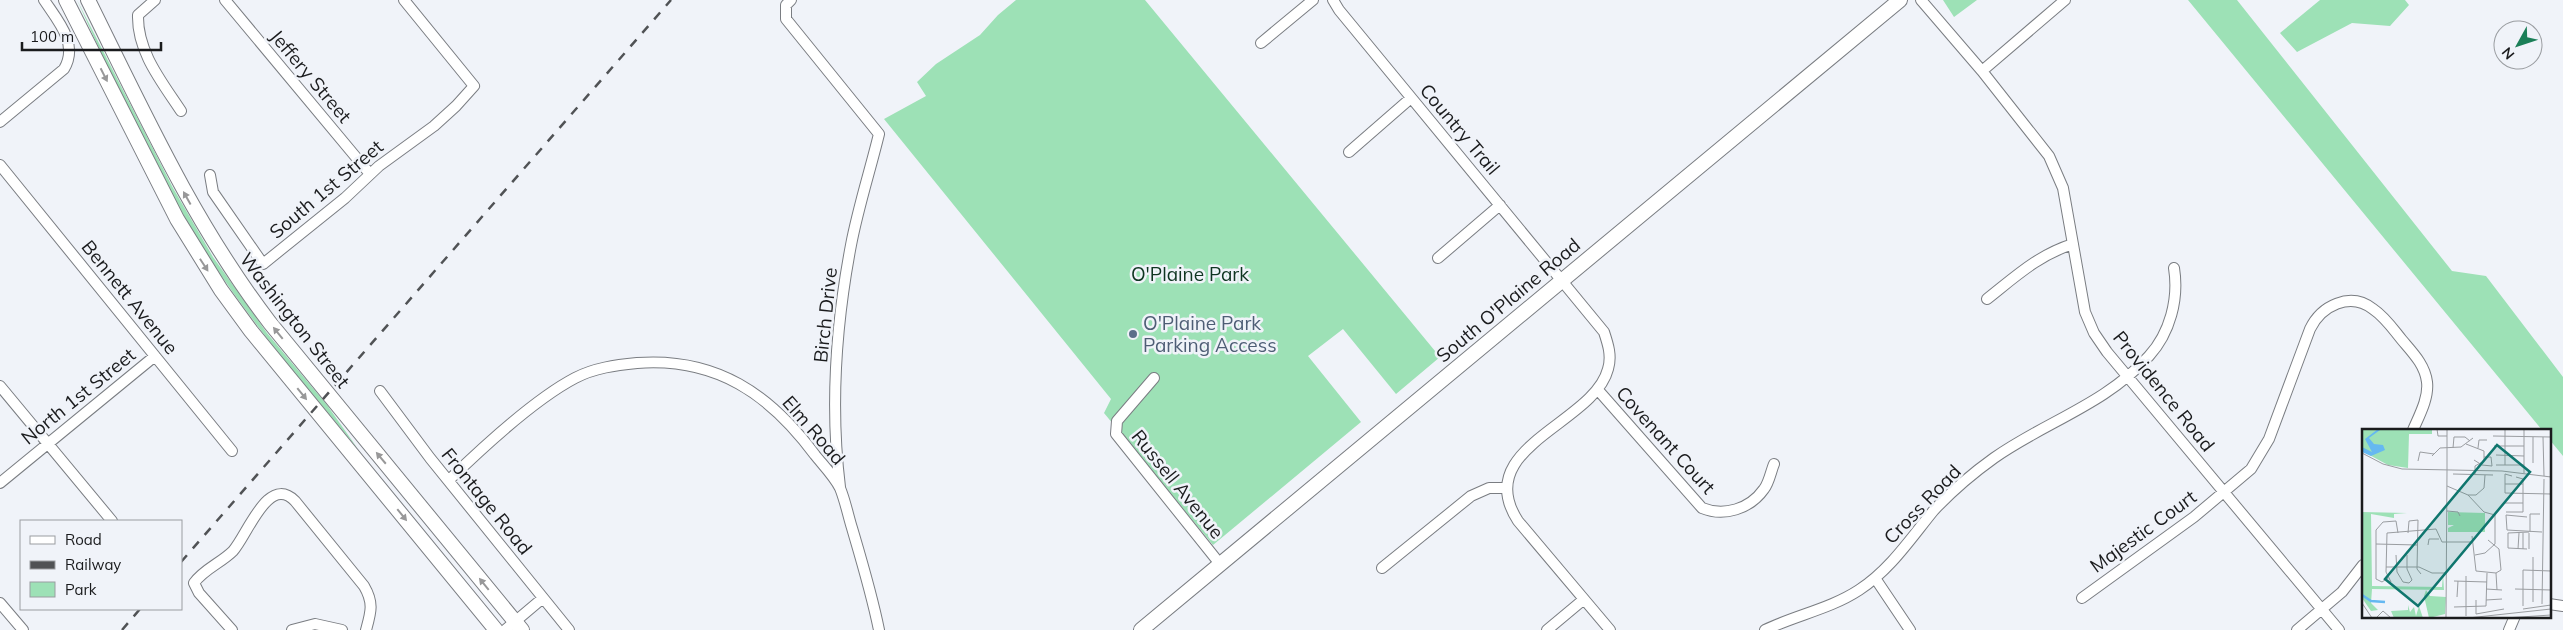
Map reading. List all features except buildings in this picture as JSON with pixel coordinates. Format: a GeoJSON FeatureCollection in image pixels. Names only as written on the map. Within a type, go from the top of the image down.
{"type":"FeatureCollection","features":[{"type":"Feature","properties":{"kind":"main road","name":"Washington Street"},"geometry":{"type":"LineString","coordinates":[[66,0],[166,200],[221,290],[251,331],[496,630]]}},
{"type":"Feature","properties":{"kind":"main road","name":"Washington Street"},"geometry":{"type":"LineString","coordinates":[[88,0],[178,180],[238,280],[270,323],[514,627]]}},
{"type":"Feature","properties":{"kind":"main road","name":"South O'Plaine Road"},"geometry":{"type":"LineString","coordinates":[[1141,630],[1900,0]]}},
{"type":"Feature","properties":{"kind":"street"},"geometry":{"type":"LineString","coordinates":[[155,0],[138,15],[138,28],[142,46],[153,69],[181,111]]}},
{"type":"Feature","properties":{"kind":"street","name":"Jeffery Street"},"geometry":{"type":"LineString","coordinates":[[225,0],[370,174]]}},
{"type":"Feature","properties":{"kind":"street","name":"South 1st Street"},"geometry":{"type":"LineString","coordinates":[[210,175],[213,192],[263,264],[345,198],[370,174],[434,126],[474,86],[404,0]]}},
{"type":"Feature","properties":{"kind":"street","name":"Birch Drive"},"geometry":{"type":"LineString","coordinates":[[791,0],[786,5],[786,19],[879,134],[852,243],[840,324],[835,406],[840,488]]}},
{"type":"Feature","properties":{"kind":"street"},"geometry":{"type":"LineString","coordinates":[[1261,44],[1313,0]]}},
{"type":"Feature","properties":{"kind":"street","name":"Country Trail"},"geometry":{"type":"LineString","coordinates":[[1333,0],[1339,10],[1604,332],[1610,360],[1608,370],[1598,390]]}},
{"type":"Feature","properties":{"kind":"street","name":"Providence Road"},"geometry":{"type":"LineString","coordinates":[[1921,0],[2042,145],[2053,163],[2063,188],[2085,312],[2094,333],[2127,377],[2339,630]]}},
{"type":"Feature","properties":{"kind":"street"},"geometry":{"type":"LineString","coordinates":[[1982,71],[2065,0]]}},
{"type":"Feature","properties":{"kind":"street"},"geometry":{"type":"LineString","coordinates":[[0,122],[64,69],[68,62],[69,42],[46,2]]}},
{"type":"Feature","properties":{"kind":"street"},"geometry":{"type":"LineString","coordinates":[[1349,152],[1411,98]]}},
{"type":"Feature","properties":{"kind":"street","name":"Bennett Avenue"},"geometry":{"type":"LineString","coordinates":[[0,165],[232,451]]}},
{"type":"Feature","properties":{"kind":"street"},"geometry":{"type":"LineString","coordinates":[[1438,258],[1500,205]]}},
{"type":"Feature","properties":{"kind":"street"},"geometry":{"type":"LineString","coordinates":[[1987,299],[2045,254],[2073,244]]}},
{"type":"Feature","properties":{"kind":"street","name":"Cross Road"},"geometry":{"type":"LineString","coordinates":[[1765,630],[1835,603],[1860,590],[1888,566],[1936,508],[1986,464],[2035,432],[2094,403],[2127,377],[2149,357],[2165,333],[2174,303],[2174,268]]}},
{"type":"Feature","properties":{"kind":"street","name":"Majestic Court"},"geometry":{"type":"LineString","coordinates":[[2082,598],[2194,517],[2251,469],[2261,456],[2269,439],[2310,329],[2320,313],[2340,302],[2359,302],[2376,310],[2419,361],[2427,380],[2426,394],[2413,429]]}},
{"type":"Feature","properties":{"kind":"street","name":"North 1st Street"},"geometry":{"type":"LineString","coordinates":[[0,483],[155,356]]}},
{"type":"Feature","properties":{"kind":"street","name":"Elm Road"},"geometry":{"type":"LineString","coordinates":[[448,480],[534,406],[576,378],[615,365],[658,362],[680,363],[703,368],[741,384],[789,421],[840,488],[872,596],[879,630]]}},
{"type":"Feature","properties":{"kind":"street","name":"Russell Avenue"},"geometry":{"type":"LineString","coordinates":[[1154,378],[1117,422],[1116,434],[1220,564]]}},
{"type":"Feature","properties":{"kind":"street"},"geometry":{"type":"LineString","coordinates":[[0,386],[46,444],[111,520]]}},
{"type":"Feature","properties":{"kind":"street"},"geometry":{"type":"LineString","coordinates":[[1598,390],[1526,451],[1512,470],[1507,488],[1508,501],[1518,520],[1610,630]]}},
{"type":"Feature","properties":{"kind":"street","name":"Covenant Court"},"geometry":{"type":"LineString","coordinates":[[1598,390],[1702,508],[1719,513],[1737,510],[1765,489],[1774,464]]}},
{"type":"Feature","properties":{"kind":"street","name":"Frontage Road"},"geometry":{"type":"LineString","coordinates":[[380,391],[448,480],[569,630]]}},
{"type":"Feature","properties":{"kind":"street"},"geometry":{"type":"LineString","coordinates":[[1382,568],[1471,496],[1489,488],[1507,488]]}},
{"type":"Feature","properties":{"kind":"street"},"geometry":{"type":"LineString","coordinates":[[232,630],[198,593],[194,583],[200,575],[234,550],[252,523],[258,510],[268,499],[279,493],[288,494],[295,500],[364,586],[371,598],[371,610],[366,630]]}},
{"type":"Feature","properties":{"kind":"street"},"geometry":{"type":"LineString","coordinates":[[2297,630],[2342,592],[2362,566]]}},
{"type":"Feature","properties":{"kind":"street"},"geometry":{"type":"LineString","coordinates":[[1875,578],[1910,630]]}},
{"type":"Feature","properties":{"kind":"street"},"geometry":{"type":"LineString","coordinates":[[514,627],[543,598]]}},
{"type":"Feature","properties":{"kind":"street"},"geometry":{"type":"LineString","coordinates":[[1547,630],[1583,600]]}},
{"type":"Feature","properties":{"kind":"street"},"geometry":{"type":"LineString","coordinates":[[0,603],[23,630]]}},
{"type":"Feature","properties":{"kind":"street"},"geometry":{"type":"LineString","coordinates":[[2550,604],[2563,606]]}},
{"type":"Feature","properties":{"kind":"street"},"geometry":{"type":"LineString","coordinates":[[2509,630],[2514,618]]}},
{"type":"Feature","properties":{"kind":"street"},"geometry":{"type":"LineString","coordinates":[[292,630],[315,624],[342,630]]}},
{"type":"Feature","properties":{"kind":"green space"},"geometry":{"type":"Polygon","coordinates":[[[77,0],[173,188],[213,257],[267,333],[327,405],[358,449],[263,333],[211,260],[156,165],[123,100],[77,0]]]}},
{"type":"Feature","properties":{"kind":"green space","name":"O'Plaine Park"},"geometry":{"type":"Polygon","coordinates":[[[1016,0],[1145,0],[1440,357],[1396,394],[1343,329],[1308,356],[1361,422],[1213,545],[1104,413],[1111,399],[884,119],[926,96],[917,82],[936,64],[980,35],[998,15],[1016,0]]]}},
{"type":"Feature","properties":{"kind":"green space"},"geometry":{"type":"Polygon","coordinates":[[[1943,0],[1977,0],[1954,17],[1943,0]]]}},
{"type":"Feature","properties":{"kind":"green space"},"geometry":{"type":"Polygon","coordinates":[[[2188,0],[2237,0],[2452,271],[2486,276],[2563,377],[2563,456],[2550,440],[2550,429],[2541,429],[2188,0]]]}},
{"type":"Feature","properties":{"kind":"green space"},"geometry":{"type":"Polygon","coordinates":[[[2320,0],[2405,0],[2409,5],[2390,26],[2352,23],[2297,52],[2280,33],[2320,0]]]}},
{"type":"Feature","properties":{"kind":"railway"},"geometry":{"type":"LineString","coordinates":[[182,561],[671,0]]}},
{"type":"Feature","properties":{"kind":"railway"},"geometry":{"type":"LineString","coordinates":[[122,630],[139,610]]}},
{"type":"Feature","properties":{"kind":"place","name":"O'Plaine Park Parking Access"},"geometry":{"type":"Point","coordinates":[1133,334]}}]}
